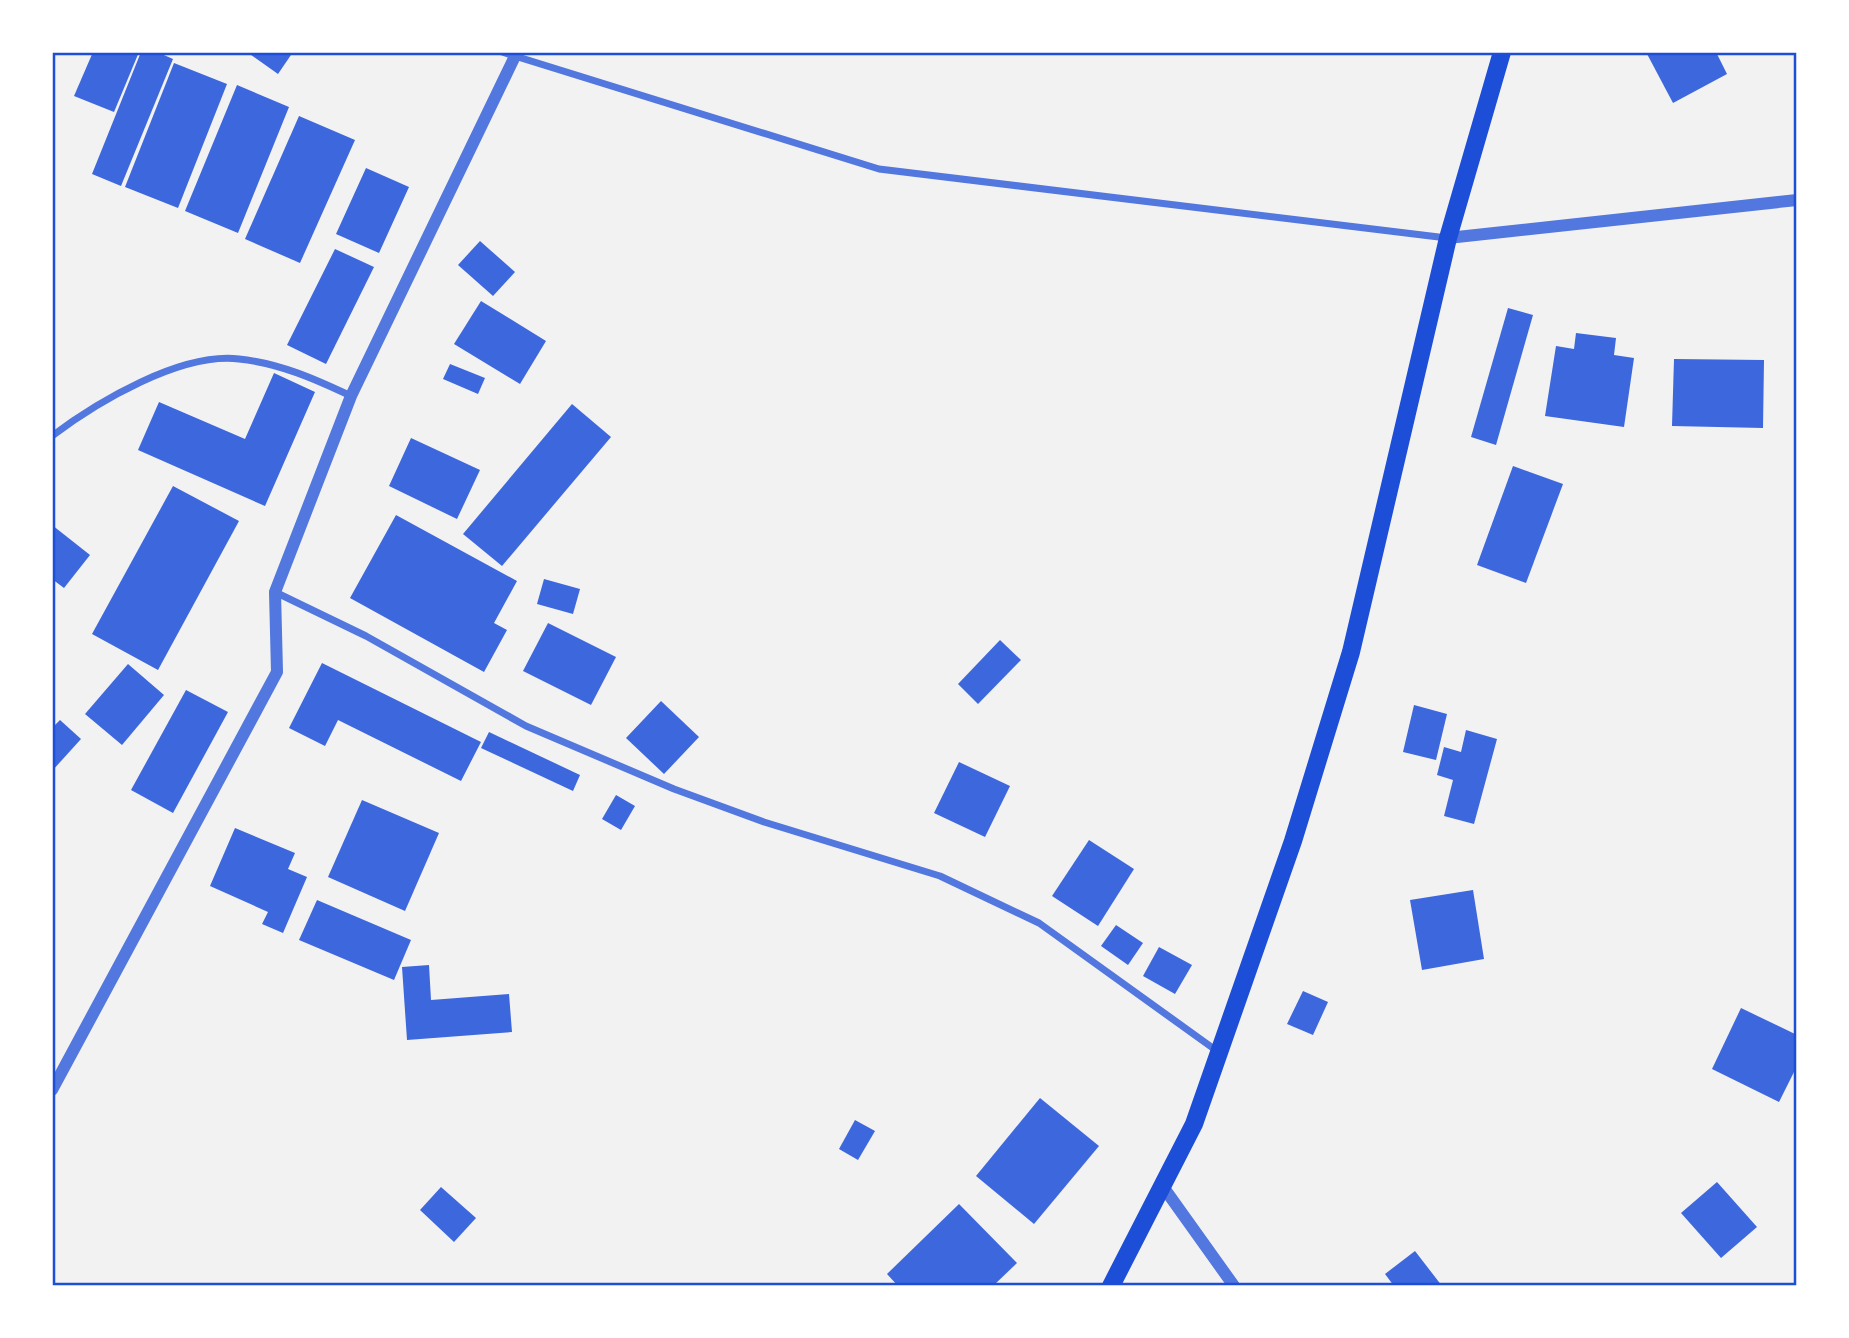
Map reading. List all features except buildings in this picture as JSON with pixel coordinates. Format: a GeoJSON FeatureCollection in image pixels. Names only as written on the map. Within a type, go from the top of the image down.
{"type":"FeatureCollection","features":[{"type":"Feature","properties":{"kind":"main road"},"geometry":{"type":"LineString","coordinates":[[1111,1286],[1164,1188],[1194,1124],[1293,841],[1350,652],[1448,238],[1502,52]]}},
{"type":"Feature","properties":{"kind":"street"},"geometry":{"type":"LineString","coordinates":[[52,1090],[277,672],[275,592],[351,396],[511,54],[879,169],[1448,238],[1797,201]]}},
{"type":"Feature","properties":{"kind":"street"},"geometry":{"type":"LineString","coordinates":[[52,436],[83,412],[124,389],[208,359],[240,359],[299,371],[351,396]]}},
{"type":"Feature","properties":{"kind":"street"},"geometry":{"type":"LineString","coordinates":[[275,592],[366,636],[526,726],[674,789],[764,822],[940,876],[1038,923],[1218,1051]]}},
{"type":"Feature","properties":{"kind":"street"},"geometry":{"type":"LineString","coordinates":[[1164,1188],[1234,1286]]}}]}
